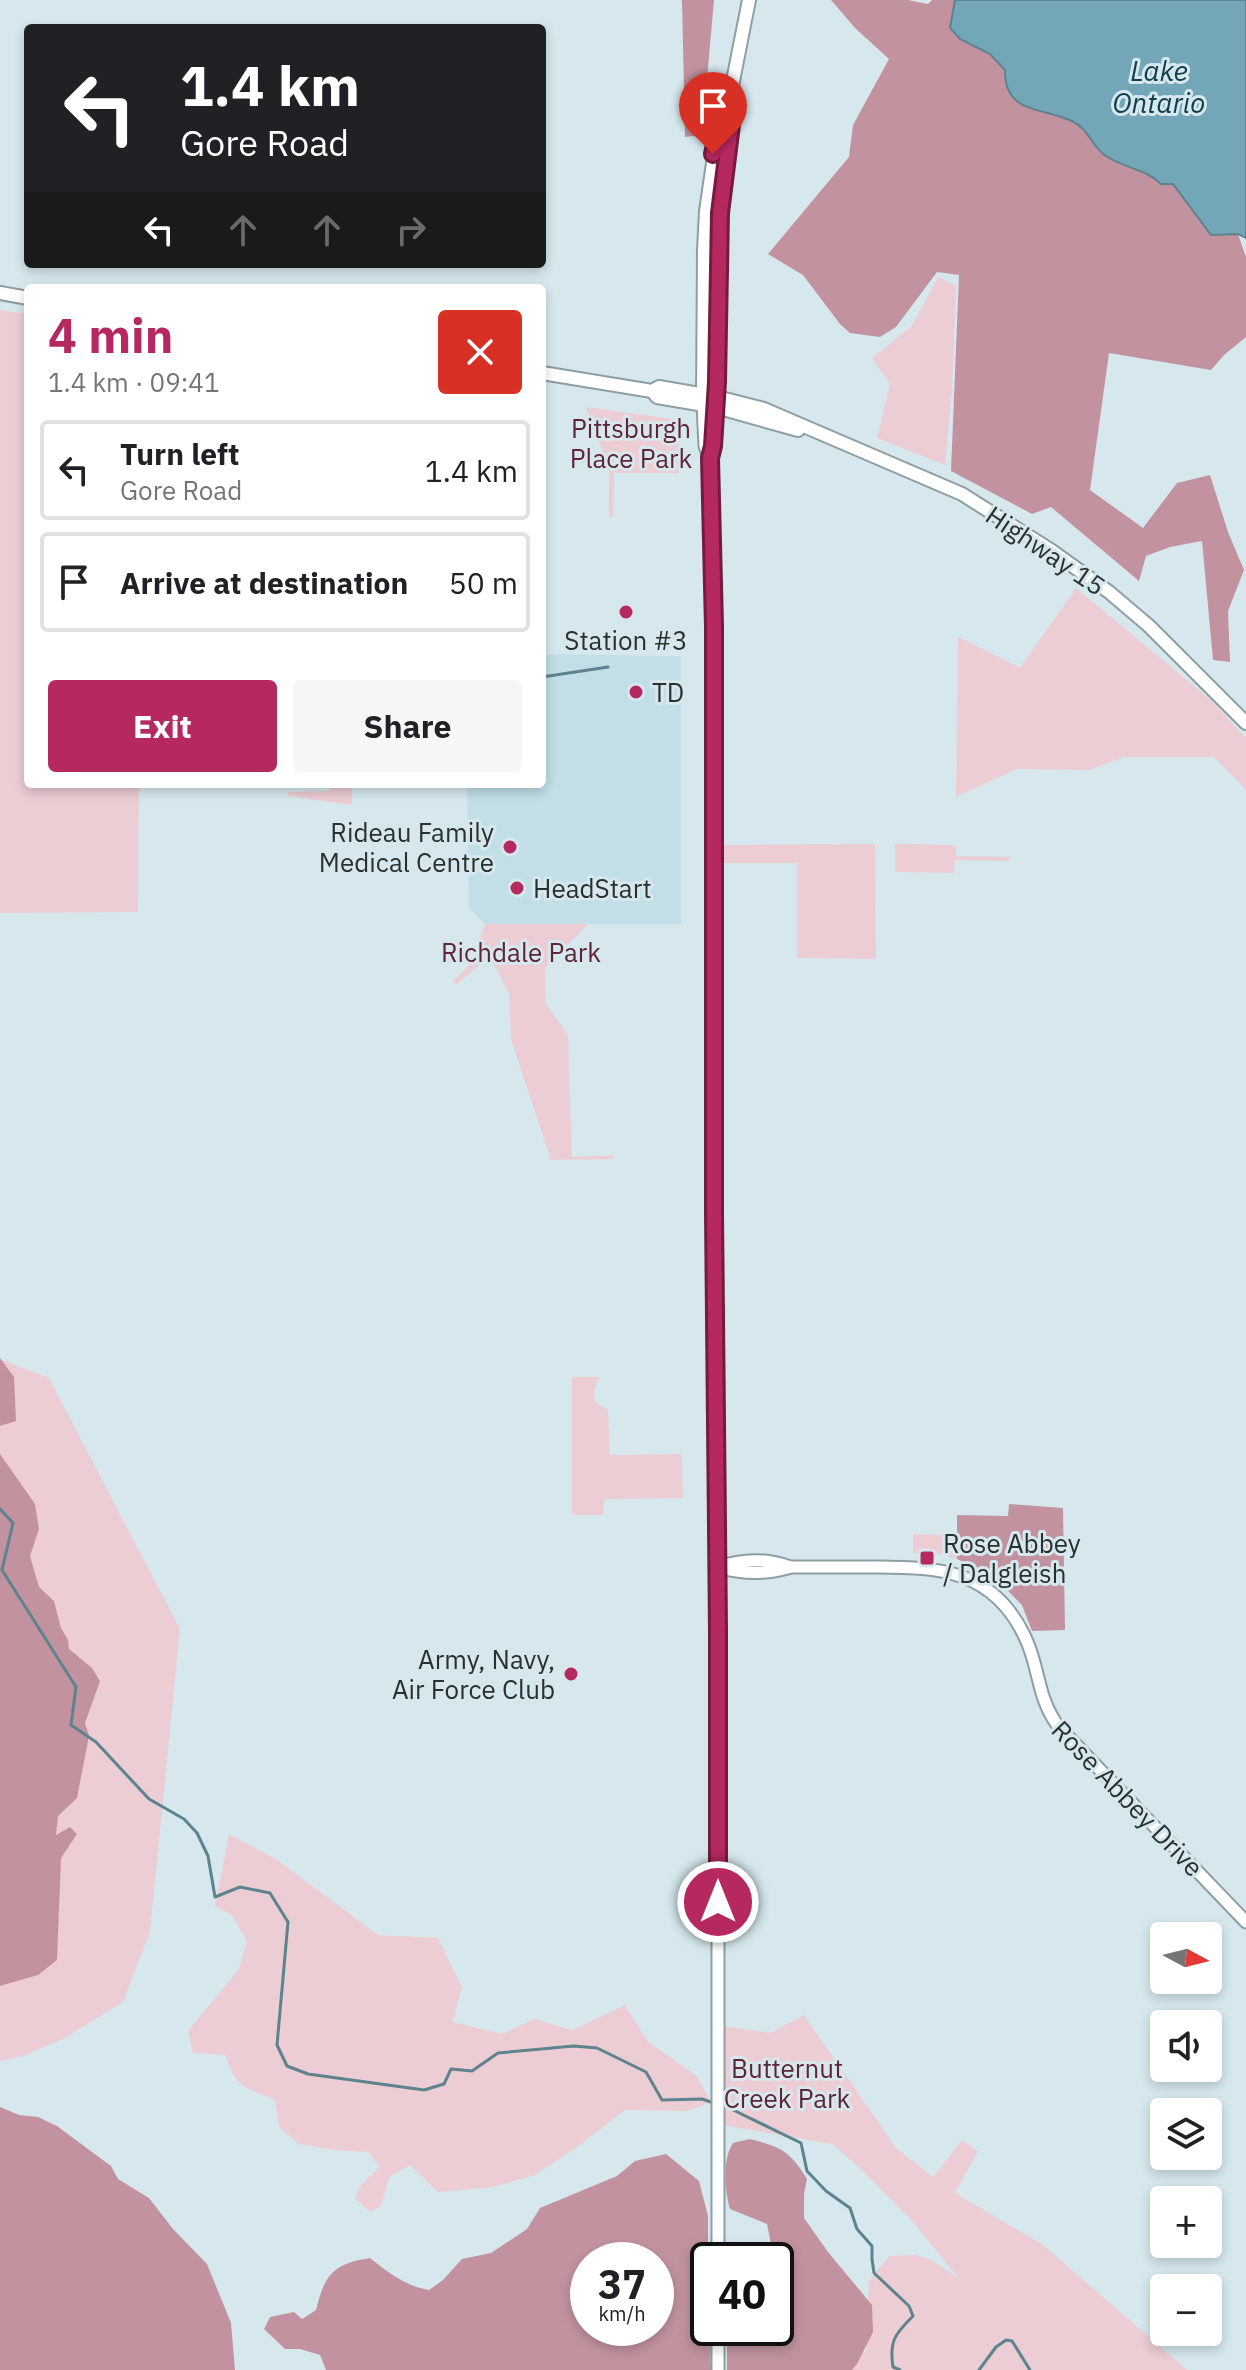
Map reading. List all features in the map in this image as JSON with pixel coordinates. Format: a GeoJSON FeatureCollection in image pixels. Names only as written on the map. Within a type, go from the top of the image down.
{"type":"FeatureCollection","features":[{"type":"Feature","properties":{"kind":"main road"},"geometry":{"type":"LineString","coordinates":[[710,401],[720,213],[733,109],[731,91],[749,0]]}},
{"type":"Feature","properties":{"kind":"main road"},"geometry":{"type":"LineString","coordinates":[[0,293],[24,297]]}},
{"type":"Feature","properties":{"kind":"main road","name":"Highway 15"},"geometry":{"type":"LineString","coordinates":[[546,374],[652,391],[657,397],[710,401],[794,429],[810,430],[962,494],[1039,542],[1109,592],[1149,626],[1246,723]]}},
{"type":"Feature","properties":{"kind":"street"},"geometry":{"type":"LineString","coordinates":[[710,401],[705,446],[710,458],[714,627],[718,2242]]}},
{"type":"Feature","properties":{"kind":"street","name":"Rose Abbey Drive"},"geometry":{"type":"LineString","coordinates":[[717,1567],[736,1561],[774,1561],[791,1567],[925,1567],[963,1576],[996,1597],[1024,1633],[1047,1712],[1246,1922]]}},
{"type":"Feature","properties":{"kind":"street"},"geometry":{"type":"LineString","coordinates":[[718,2346],[718,2370]]}},
{"type":"Feature","properties":{"kind":"shaded area"},"geometry":{"type":"Polygon","coordinates":[[[682,0],[714,0],[702,135],[685,137],[682,0]]]}},
{"type":"Feature","properties":{"kind":"shaded area"},"geometry":{"type":"Polygon","coordinates":[[[831,0],[908,0],[928,4],[932,0],[955,0],[950,28],[960,39],[990,54],[1005,70],[1006,84],[1018,102],[1072,121],[1106,156],[1149,175],[1161,184],[1173,184],[1211,235],[1238,234],[1246,257],[1246,337],[1211,370],[1109,353],[1090,490],[1143,528],[1177,483],[1210,475],[1244,570],[1228,611],[1230,662],[1213,660],[1202,541],[1170,547],[1146,556],[1139,581],[1051,507],[1032,514],[951,471],[959,275],[937,272],[896,327],[880,337],[850,333],[803,275],[768,254],[849,157],[853,125],[889,59],[855,28],[831,0]]]}},
{"type":"Feature","properties":{"kind":"shaded area"},"geometry":{"type":"Polygon","coordinates":[[[546,654],[681,656],[681,924],[485,924],[469,908],[467,788],[546,788],[546,654]]]}},
{"type":"Feature","properties":{"kind":"shaded area"},"geometry":{"type":"Polygon","coordinates":[[[0,1358],[14,1377],[16,1421],[0,1426],[0,1358]]]}},
{"type":"Feature","properties":{"kind":"shaded area"},"geometry":{"type":"Polygon","coordinates":[[[0,1454],[35,1504],[39,1529],[30,1556],[39,1587],[54,1601],[69,1649],[92,1668],[100,1681],[85,1723],[89,1736],[77,1798],[58,1816],[56,1835],[70,1827],[77,1834],[61,1858],[57,1960],[38,1975],[0,1986],[0,1454]]]}},
{"type":"Feature","properties":{"kind":"shaded area"},"geometry":{"type":"Polygon","coordinates":[[[1009,1504],[1063,1508],[1065,1630],[1032,1631],[1022,1605],[994,1577],[957,1559],[957,1515],[1008,1516],[1009,1504]]]}},
{"type":"Feature","properties":{"kind":"shaded area"},"geometry":{"type":"Polygon","coordinates":[[[0,2107],[19,2115],[38,2117],[57,2126],[111,2166],[118,2179],[149,2198],[173,2229],[207,2264],[231,2323],[235,2370],[0,2370],[0,2107]]]}},
{"type":"Feature","properties":{"kind":"shaded area"},"geometry":{"type":"Polygon","coordinates":[[[750,2139],[770,2145],[790,2156],[807,2179],[804,2218],[872,2305],[873,2332],[852,2370],[727,2370],[727,2346],[794,2346],[794,2242],[771,2242],[767,2224],[730,2209],[726,2166],[733,2143],[750,2139]]]}},
{"type":"Feature","properties":{"kind":"shaded area"},"geometry":{"type":"Polygon","coordinates":[[[666,2154],[699,2181],[708,2216],[708,2242],[690,2242],[690,2346],[710,2346],[711,2370],[326,2370],[320,2355],[300,2349],[285,2349],[264,2329],[270,2317],[294,2312],[302,2319],[316,2310],[327,2279],[339,2268],[357,2260],[370,2258],[405,2282],[429,2290],[462,2259],[491,2253],[527,2229],[540,2208],[617,2176],[635,2161],[666,2154]]]}},
{"type":"Feature","properties":{"kind":"green space"},"geometry":{"type":"Polygon","coordinates":[[[938,277],[956,286],[945,465],[877,438],[890,384],[872,358],[912,326],[938,277]]]}},
{"type":"Feature","properties":{"kind":"green space"},"geometry":{"type":"Polygon","coordinates":[[[0,310],[24,313],[24,788],[139,788],[138,912],[0,913],[0,310]]]}},
{"type":"Feature","properties":{"kind":"green space","name":"Pittsburgh Place Park"},"geometry":{"type":"Polygon","coordinates":[[[586,407],[679,420],[679,473],[614,473],[613,517],[609,517],[609,468],[586,407]]]}},
{"type":"Feature","properties":{"kind":"green space"},"geometry":{"type":"Polygon","coordinates":[[[1076,588],[1212,701],[1246,738],[1246,790],[1214,757],[1124,757],[1089,770],[1017,769],[956,797],[958,637],[1020,668],[1076,588]]]}},
{"type":"Feature","properties":{"kind":"green space"},"geometry":{"type":"Polygon","coordinates":[[[329,788],[352,788],[352,805],[288,796],[288,792],[329,791],[329,788]]]}},
{"type":"Feature","properties":{"kind":"green space"},"geometry":{"type":"Polygon","coordinates":[[[875,844],[876,959],[797,958],[797,863],[722,863],[722,845],[875,844]]]}},
{"type":"Feature","properties":{"kind":"green space"},"geometry":{"type":"Polygon","coordinates":[[[895,844],[956,845],[956,856],[1009,857],[1009,861],[955,860],[954,873],[895,872],[895,844]]]}},
{"type":"Feature","properties":{"kind":"green space","name":"Richdale Park"},"geometry":{"type":"Polygon","coordinates":[[[485,924],[588,924],[545,968],[546,1004],[568,1035],[572,1157],[614,1155],[613,1159],[551,1160],[511,1039],[509,994],[490,956],[456,985],[453,981],[472,962],[485,924]]]}},
{"type":"Feature","properties":{"kind":"green space"},"geometry":{"type":"Polygon","coordinates":[[[0,1359],[49,1378],[180,1629],[150,1932],[123,2002],[63,2039],[23,2056],[0,2061],[0,1359]]]}},
{"type":"Feature","properties":{"kind":"green space"},"geometry":{"type":"Polygon","coordinates":[[[572,1377],[601,1377],[595,1386],[594,1398],[608,1410],[610,1455],[682,1454],[683,1498],[604,1499],[603,1515],[572,1515],[572,1377]]]}},
{"type":"Feature","properties":{"kind":"green space"},"geometry":{"type":"Polygon","coordinates":[[[913,1534],[957,1535],[957,1559],[939,1554],[913,1553],[913,1534]]]}},
{"type":"Feature","properties":{"kind":"green space"},"geometry":{"type":"Polygon","coordinates":[[[229,1834],[276,1859],[378,1935],[438,1938],[462,1987],[453,2022],[502,2034],[535,2019],[572,2030],[625,2005],[647,2041],[697,2076],[711,2102],[688,2111],[625,2110],[535,2175],[493,2187],[438,2192],[410,2165],[389,2177],[381,2206],[370,2212],[355,2198],[362,2184],[380,2167],[368,2152],[299,2144],[279,2127],[275,2100],[238,2081],[226,2055],[193,2053],[188,2031],[239,1969],[247,1942],[233,1916],[215,1906],[229,1834]]]}},
{"type":"Feature","properties":{"kind":"green space","name":"Butternut Creek Park"},"geometry":{"type":"Polygon","coordinates":[[[804,2015],[897,2149],[933,2177],[962,2140],[978,2151],[955,2193],[1043,2245],[1150,2338],[1150,2346],[1159,2346],[1187,2370],[831,2370],[866,2351],[869,2281],[889,2256],[916,2255],[930,2259],[959,2279],[913,2222],[832,2144],[722,2125],[723,2026],[771,2033],[804,2015]]]}},
{"type":"Feature","properties":{"kind":"water","name":"Lake Ontario"},"geometry":{"type":"Polygon","coordinates":[[[955,0],[1246,0],[1246,238],[1238,234],[1211,235],[1173,184],[1161,184],[1149,175],[1106,156],[1072,121],[1018,102],[1006,84],[1005,70],[990,54],[960,39],[950,28],[955,0]]]}},
{"type":"Feature","properties":{"kind":"waterway"},"geometry":{"type":"LineString","coordinates":[[546,676],[608,667]]}},
{"type":"Feature","properties":{"kind":"waterway"},"geometry":{"type":"LineString","coordinates":[[0,1509],[13,1523],[2,1570],[76,1687],[71,1725],[96,1742],[149,1799],[184,1819],[197,1833],[208,1856],[215,1897],[240,1887],[270,1893],[288,1922],[277,2045],[287,2066],[308,2074],[424,2090],[444,2084],[451,2069],[472,2071],[498,2053],[574,2046],[597,2048],[646,2072],[662,2100],[702,2099],[711,2102]]}},
{"type":"Feature","properties":{"kind":"waterway"},"geometry":{"type":"LineString","coordinates":[[727,2107],[801,2143],[807,2171],[826,2191],[850,2208],[857,2229],[872,2246],[874,2273],[909,2306],[913,2316],[893,2344],[893,2367],[900,2370]]}},
{"type":"Feature","properties":{"kind":"waterway"},"geometry":{"type":"LineString","coordinates":[[979,2370],[996,2347],[1006,2340],[1012,2341],[1030,2370]]}},
{"type":"Feature","properties":{"kind":"place","name":"Station #3"},"geometry":{"type":"Point","coordinates":[626,612]}},
{"type":"Feature","properties":{"kind":"place","name":"TD"},"geometry":{"type":"Point","coordinates":[636,692]}},
{"type":"Feature","properties":{"kind":"place","name":"Rideau Family Medical Centre"},"geometry":{"type":"Point","coordinates":[510,847]}},
{"type":"Feature","properties":{"kind":"place","name":"HeadStart"},"geometry":{"type":"Point","coordinates":[517,888]}},
{"type":"Feature","properties":{"kind":"place","name":"Rose Abbey / Dalgleish"},"geometry":{"type":"Point","coordinates":[927,1558]}},
{"type":"Feature","properties":{"kind":"place","name":"Army, Navy, Air Force Club"},"geometry":{"type":"Point","coordinates":[571,1674]}},
{"type":"Feature","properties":{"kind":"route"},"geometry":{"type":"LineString","coordinates":[[713,154],[723,106],[731,91],[733,109],[720,213],[717,382],[710,458],[714,627],[718,1902]]}}]}
